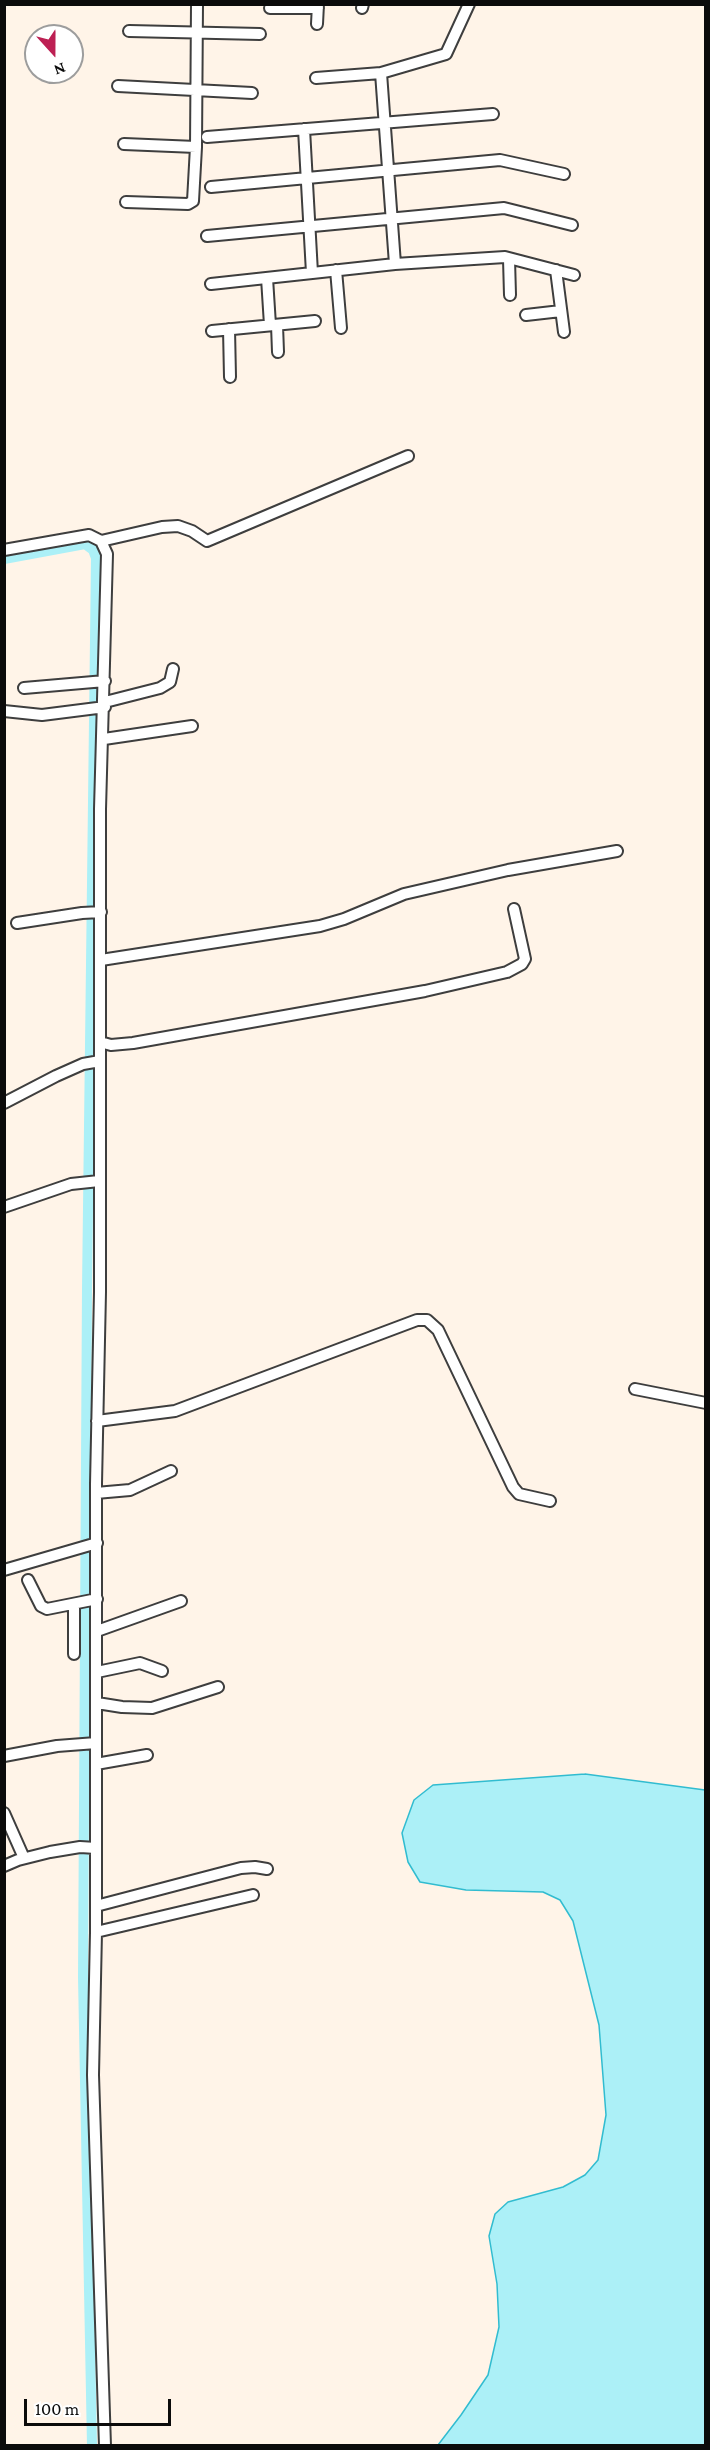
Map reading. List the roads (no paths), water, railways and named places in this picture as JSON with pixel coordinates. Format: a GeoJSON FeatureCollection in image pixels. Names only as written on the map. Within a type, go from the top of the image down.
{"type":"FeatureCollection","features":[{"type":"Feature","properties":{"kind":"street"},"geometry":{"type":"LineString","coordinates":[[126,202],[188,204],[193,201],[196,147],[197,4]]}},
{"type":"Feature","properties":{"kind":"street"},"geometry":{"type":"LineString","coordinates":[[316,78],[381,73],[446,54],[469,4]]}},
{"type":"Feature","properties":{"kind":"street"},"geometry":{"type":"LineString","coordinates":[[270,8],[318,6],[317,24]]}},
{"type":"Feature","properties":{"kind":"street"},"geometry":{"type":"LineString","coordinates":[[129,31],[260,34]]}},
{"type":"Feature","properties":{"kind":"street"},"geometry":{"type":"LineString","coordinates":[[381,73],[395,264]]}},
{"type":"Feature","properties":{"kind":"street"},"geometry":{"type":"LineString","coordinates":[[118,86],[252,93]]}},
{"type":"Feature","properties":{"kind":"street"},"geometry":{"type":"LineString","coordinates":[[207,136],[493,114]]}},
{"type":"Feature","properties":{"kind":"street"},"geometry":{"type":"LineString","coordinates":[[304,129],[312,273]]}},
{"type":"Feature","properties":{"kind":"street"},"geometry":{"type":"LineString","coordinates":[[124,144],[196,147]]}},
{"type":"Feature","properties":{"kind":"street"},"geometry":{"type":"LineString","coordinates":[[211,187],[500,159],[564,174]]}},
{"type":"Feature","properties":{"kind":"street"},"geometry":{"type":"LineString","coordinates":[[207,236],[504,208],[573,225]]}},
{"type":"Feature","properties":{"kind":"street"},"geometry":{"type":"LineString","coordinates":[[509,258],[510,296]]}},
{"type":"Feature","properties":{"kind":"street"},"geometry":{"type":"LineString","coordinates":[[211,284],[395,264],[509,258],[574,275]]}},
{"type":"Feature","properties":{"kind":"street"},"geometry":{"type":"LineString","coordinates":[[336,270],[341,328]]}},
{"type":"Feature","properties":{"kind":"street"},"geometry":{"type":"LineString","coordinates":[[556,270],[564,332]]}},
{"type":"Feature","properties":{"kind":"street"},"geometry":{"type":"LineString","coordinates":[[267,278],[278,352]]}},
{"type":"Feature","properties":{"kind":"street"},"geometry":{"type":"LineString","coordinates":[[526,315],[561,311]]}},
{"type":"Feature","properties":{"kind":"street"},"geometry":{"type":"LineString","coordinates":[[212,331],[315,321]]}},
{"type":"Feature","properties":{"kind":"street"},"geometry":{"type":"LineString","coordinates":[[229,329],[230,377]]}},
{"type":"Feature","properties":{"kind":"street"},"geometry":{"type":"LineString","coordinates":[[101,541],[162,527],[178,526],[192,531],[207,541],[408,456]]}},
{"type":"Feature","properties":{"kind":"street"},"geometry":{"type":"LineString","coordinates":[[4,550],[89,535],[101,541],[107,554],[105,681],[99,706],[104,739],[98,912],[101,960],[100,1042],[97,1061],[93,1182],[97,1421],[97,1702],[88,1744],[96,1764],[88,1847],[96,1906],[93,2075],[105,2445]]}},
{"type":"Feature","properties":{"kind":"street"},"geometry":{"type":"LineString","coordinates":[[4,711],[42,715],[99,706],[160,688],[170,682],[173,669]]}},
{"type":"Feature","properties":{"kind":"street"},"geometry":{"type":"LineString","coordinates":[[24,688],[105,681]]}},
{"type":"Feature","properties":{"kind":"street"},"geometry":{"type":"LineString","coordinates":[[104,739],[192,726]]}},
{"type":"Feature","properties":{"kind":"street"},"geometry":{"type":"LineString","coordinates":[[101,960],[320,926],[345,919],[404,894],[508,870],[617,851]]}},
{"type":"Feature","properties":{"kind":"street"},"geometry":{"type":"LineString","coordinates":[[100,1042],[111,1045],[126,1044],[425,991],[507,972],[522,964],[525,959],[514,909]]}},
{"type":"Feature","properties":{"kind":"street"},"geometry":{"type":"LineString","coordinates":[[17,923],[98,912]]}},
{"type":"Feature","properties":{"kind":"street"},"geometry":{"type":"LineString","coordinates":[[4,1103],[83,1064],[97,1061]]}},
{"type":"Feature","properties":{"kind":"street"},"geometry":{"type":"LineString","coordinates":[[4,1206],[71,1184],[93,1182]]}},
{"type":"Feature","properties":{"kind":"street"},"geometry":{"type":"LineString","coordinates":[[97,1421],[176,1411],[417,1320],[427,1320],[438,1330],[513,1487],[519,1494],[550,1501]]}},
{"type":"Feature","properties":{"kind":"street"},"geometry":{"type":"LineString","coordinates":[[635,1389],[705,1403]]}},
{"type":"Feature","properties":{"kind":"street"},"geometry":{"type":"LineString","coordinates":[[96,1492],[130,1490],[171,1471]]}},
{"type":"Feature","properties":{"kind":"street"},"geometry":{"type":"LineString","coordinates":[[4,1570],[97,1543]]}},
{"type":"Feature","properties":{"kind":"street"},"geometry":{"type":"LineString","coordinates":[[28,1580],[41,1606],[55,1608],[97,1599]]}},
{"type":"Feature","properties":{"kind":"street"},"geometry":{"type":"LineString","coordinates":[[97,1631],[182,1601]]}},
{"type":"Feature","properties":{"kind":"street"},"geometry":{"type":"LineString","coordinates":[[74,1604],[74,1654]]}},
{"type":"Feature","properties":{"kind":"street"},"geometry":{"type":"LineString","coordinates":[[97,1672],[140,1663],[162,1671]]}},
{"type":"Feature","properties":{"kind":"street"},"geometry":{"type":"LineString","coordinates":[[97,1702],[122,1707],[152,1708],[218,1687]]}},
{"type":"Feature","properties":{"kind":"street"},"geometry":{"type":"LineString","coordinates":[[4,1755],[88,1744]]}},
{"type":"Feature","properties":{"kind":"street"},"geometry":{"type":"LineString","coordinates":[[96,1764],[147,1755]]}},
{"type":"Feature","properties":{"kind":"street"},"geometry":{"type":"LineString","coordinates":[[4,1813],[24,1858]]}},
{"type":"Feature","properties":{"kind":"street"},"geometry":{"type":"LineString","coordinates":[[4,1866],[24,1858],[88,1847]]}},
{"type":"Feature","properties":{"kind":"street"},"geometry":{"type":"LineString","coordinates":[[96,1906],[241,1868],[267,1869]]}},
{"type":"Feature","properties":{"kind":"street"},"geometry":{"type":"LineString","coordinates":[[96,1932],[253,1895]]}},
{"type":"Feature","properties":{"kind":"water"},"geometry":{"type":"Polygon","coordinates":[[[585,1774],[705,1790],[705,2445],[438,2445],[488,2375],[499,2327],[497,2284],[489,2236],[495,2214],[508,2202],[563,2187],[585,2175],[598,2160],[606,2115],[599,2025],[573,1921],[560,1900],[543,1892],[466,1890],[420,1882],[408,1862],[402,1833],[414,1800],[433,1785],[585,1774]]]}},
{"type":"Feature","properties":{"kind":"waterway"},"geometry":{"type":"LineString","coordinates":[[4,559],[85,544],[93,550],[96,558],[87,1288],[83,1977],[92,2446]]}}]}
